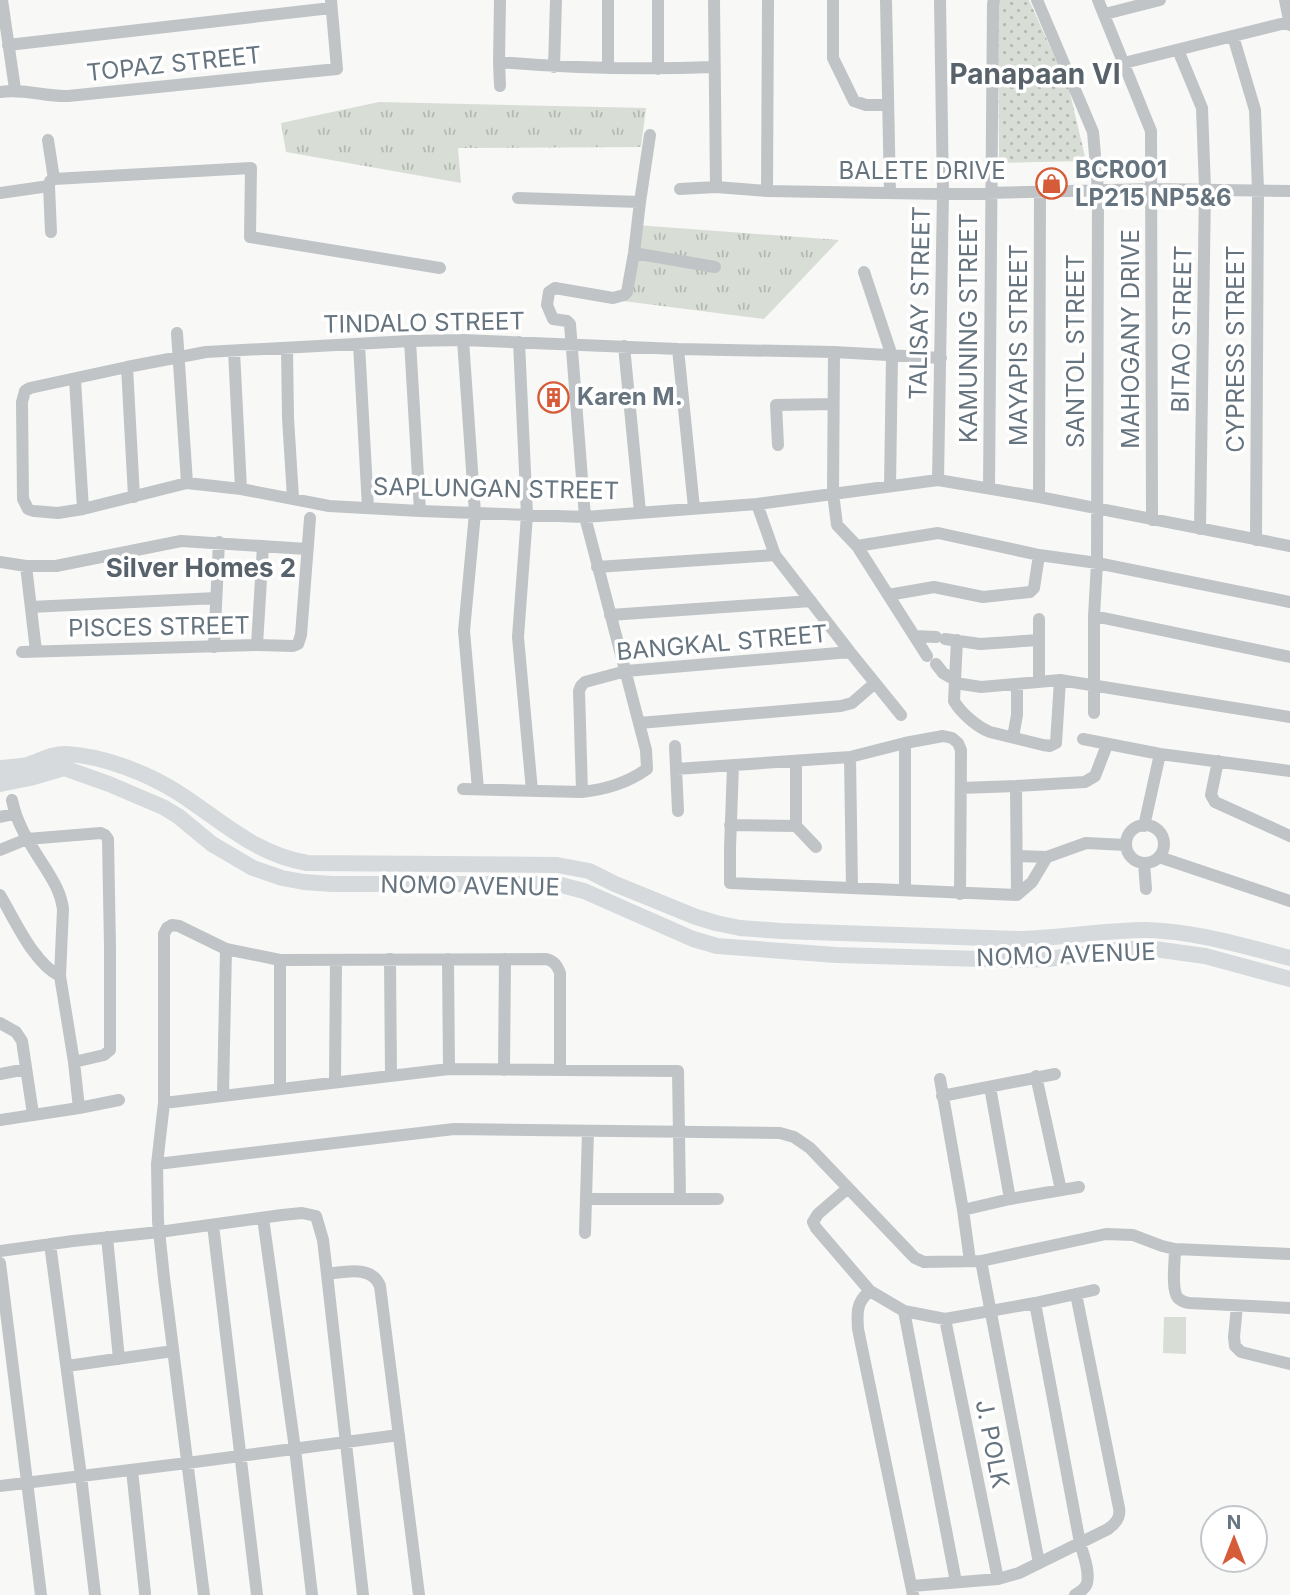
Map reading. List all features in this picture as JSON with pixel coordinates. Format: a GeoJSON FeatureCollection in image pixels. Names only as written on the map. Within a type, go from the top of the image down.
{"type":"FeatureCollection","features":[{"type":"Feature","properties":{"kind":"main road","name":"NOMO AVENUE"},"geometry":{"type":"LineString","coordinates":[[0,768],[29,764],[65,753],[114,763],[164,785],[245,840],[288,860],[307,863],[557,865],[589,871],[696,917],[740,928],[781,932],[1021,939],[1147,930],[1210,938],[1290,958]]}},
{"type":"Feature","properties":{"kind":"main road","name":"NOMO AVENUE"},"geometry":{"type":"LineString","coordinates":[[0,784],[64,768],[163,807],[234,858],[282,878],[332,884],[556,884],[584,891],[693,939],[717,946],[836,956],[1020,960],[1147,948],[1205,956],[1290,979]]}},
{"type":"Feature","properties":{"kind":"main road"},"geometry":{"type":"LineString","coordinates":[[1147,930],[1147,948]]}},
{"type":"Feature","properties":{"kind":"street"},"geometry":{"type":"LineString","coordinates":[[0,92],[15,89],[2,0]]}},
{"type":"Feature","properties":{"kind":"street"},"geometry":{"type":"LineString","coordinates":[[500,0],[500,86]]}},
{"type":"Feature","properties":{"kind":"street"},"geometry":{"type":"LineString","coordinates":[[554,67],[556,0]]}},
{"type":"Feature","properties":{"kind":"street"},"geometry":{"type":"LineString","coordinates":[[608,0],[608,68]]}},
{"type":"Feature","properties":{"kind":"street"},"geometry":{"type":"LineString","coordinates":[[658,0],[658,69]]}},
{"type":"Feature","properties":{"kind":"street"},"geometry":{"type":"LineString","coordinates":[[713,0],[716,187]]}},
{"type":"Feature","properties":{"kind":"street"},"geometry":{"type":"LineString","coordinates":[[766,191],[768,0]]}},
{"type":"Feature","properties":{"kind":"street"},"geometry":{"type":"LineString","coordinates":[[833,0],[833,58],[853,101],[866,105],[888,105]]}},
{"type":"Feature","properties":{"kind":"street"},"geometry":{"type":"LineString","coordinates":[[886,0],[890,192]]}},
{"type":"Feature","properties":{"kind":"street","name":"TALISAY STREET"},"geometry":{"type":"LineString","coordinates":[[938,480],[943,194],[940,0]]}},
{"type":"Feature","properties":{"kind":"street","name":"KAMUNING STREET"},"geometry":{"type":"LineString","coordinates":[[989,488],[995,0]]}},
{"type":"Feature","properties":{"kind":"street","name":"SANTOL STREET"},"geometry":{"type":"LineString","coordinates":[[1037,0],[1093,132],[1098,190],[1094,713]]}},
{"type":"Feature","properties":{"kind":"street","name":"MAHOGANY DRIVE"},"geometry":{"type":"LineString","coordinates":[[1098,0],[1151,131],[1152,520]]}},
{"type":"Feature","properties":{"kind":"street"},"geometry":{"type":"LineString","coordinates":[[1105,14],[1160,0]]}},
{"type":"Feature","properties":{"kind":"street"},"geometry":{"type":"LineString","coordinates":[[1124,63],[1290,23],[1285,0]]}},
{"type":"Feature","properties":{"kind":"street"},"geometry":{"type":"LineString","coordinates":[[8,45],[331,4]]}},
{"type":"Feature","properties":{"kind":"street","name":"TOPAZ STREET"},"geometry":{"type":"LineString","coordinates":[[15,89],[43,95],[68,96],[337,69],[331,4]]}},
{"type":"Feature","properties":{"kind":"street","name":"CYPRESS STREET"},"geometry":{"type":"LineString","coordinates":[[1233,36],[1255,110],[1258,190],[1256,540]]}},
{"type":"Feature","properties":{"kind":"street","name":"BITAO STREET"},"geometry":{"type":"LineString","coordinates":[[1178,50],[1202,108],[1205,189],[1200,529]]}},
{"type":"Feature","properties":{"kind":"street"},"geometry":{"type":"LineString","coordinates":[[499,62],[554,67],[713,67]]}},
{"type":"Feature","properties":{"kind":"street"},"geometry":{"type":"LineString","coordinates":[[463,789],[582,792],[601,790],[632,780],[647,769],[646,750],[585,517],[570,324],[553,319],[548,304],[549,292],[555,288],[613,298],[627,292],[650,135]]}},
{"type":"Feature","properties":{"kind":"street"},"geometry":{"type":"LineString","coordinates":[[48,140],[51,232]]}},
{"type":"Feature","properties":{"kind":"street"},"geometry":{"type":"LineString","coordinates":[[0,193],[51,182],[251,168],[250,237],[440,268]]}},
{"type":"Feature","properties":{"kind":"street","name":"BALETE DRIVE"},"geometry":{"type":"LineString","coordinates":[[680,189],[716,187],[766,191],[943,194],[1152,189],[1290,191]]}},
{"type":"Feature","properties":{"kind":"street","name":"MAYAPIS STREET"},"geometry":{"type":"LineString","coordinates":[[1040,192],[1040,497]]}},
{"type":"Feature","properties":{"kind":"street"},"geometry":{"type":"LineString","coordinates":[[518,198],[640,202]]}},
{"type":"Feature","properties":{"kind":"street"},"geometry":{"type":"LineString","coordinates":[[634,253],[715,267]]}},
{"type":"Feature","properties":{"kind":"street"},"geometry":{"type":"LineString","coordinates":[[864,272],[892,356],[890,486]]}},
{"type":"Feature","properties":{"kind":"street"},"geometry":{"type":"LineString","coordinates":[[177,333],[187,483]]}},
{"type":"Feature","properties":{"kind":"street"},"geometry":{"type":"LineString","coordinates":[[463,340],[475,513],[464,631],[478,789]]}},
{"type":"Feature","properties":{"kind":"street","name":"TINDALO STREET"},"geometry":{"type":"LineString","coordinates":[[25,504],[25,391],[206,352],[463,340],[941,358]]}},
{"type":"Feature","properties":{"kind":"street"},"geometry":{"type":"LineString","coordinates":[[410,341],[420,511]]}},
{"type":"Feature","properties":{"kind":"street"},"geometry":{"type":"LineString","coordinates":[[519,342],[527,515],[518,637],[532,791]]}},
{"type":"Feature","properties":{"kind":"street"},"geometry":{"type":"LineString","coordinates":[[359,344],[368,508]]}},
{"type":"Feature","properties":{"kind":"street"},"geometry":{"type":"LineString","coordinates":[[624,346],[640,512]]}},
{"type":"Feature","properties":{"kind":"street"},"geometry":{"type":"LineString","coordinates":[[287,348],[293,498]]}},
{"type":"Feature","properties":{"kind":"street"},"geometry":{"type":"LineString","coordinates":[[678,349],[694,508]]}},
{"type":"Feature","properties":{"kind":"street"},"geometry":{"type":"LineString","coordinates":[[233,351],[241,489]]}},
{"type":"Feature","properties":{"kind":"street"},"geometry":{"type":"LineString","coordinates":[[834,352],[832,493],[837,525],[857,546],[914,636],[943,673],[955,681],[981,687],[1060,680],[1290,717]]}},
{"type":"Feature","properties":{"kind":"street"},"geometry":{"type":"LineString","coordinates":[[127,367],[134,497]]}},
{"type":"Feature","properties":{"kind":"street"},"geometry":{"type":"LineString","coordinates":[[75,380],[83,509]]}},
{"type":"Feature","properties":{"kind":"street"},"geometry":{"type":"LineString","coordinates":[[778,445],[776,405],[834,404]]}},
{"type":"Feature","properties":{"kind":"street","name":"SAPLUNGAN STREET"},"geometry":{"type":"LineString","coordinates":[[25,504],[34,511],[58,513],[187,483],[241,489],[329,506],[585,517],[757,504],[938,480],[1290,546]]}},
{"type":"Feature","properties":{"kind":"street"},"geometry":{"type":"LineString","coordinates":[[757,504],[775,555],[901,715]]}},
{"type":"Feature","properties":{"kind":"street"},"geometry":{"type":"LineString","coordinates":[[0,562],[26,566],[56,566],[181,541],[307,549],[310,518]]}},
{"type":"Feature","properties":{"kind":"street"},"geometry":{"type":"LineString","coordinates":[[857,546],[938,533],[1039,555],[1097,563],[1290,602]]}},
{"type":"Feature","properties":{"kind":"street"},"geometry":{"type":"LineString","coordinates":[[214,646],[219,542]]}},
{"type":"Feature","properties":{"kind":"street"},"geometry":{"type":"LineString","coordinates":[[257,645],[263,546]]}},
{"type":"Feature","properties":{"kind":"street","name":"PISCES STREET"},"geometry":{"type":"LineString","coordinates":[[22,652],[298,644],[301,635],[307,549]]}},
{"type":"Feature","properties":{"kind":"street"},"geometry":{"type":"LineString","coordinates":[[597,567],[775,555]]}},
{"type":"Feature","properties":{"kind":"street"},"geometry":{"type":"LineString","coordinates":[[888,595],[934,587],[983,597],[1030,592],[1034,588],[1039,555]]}},
{"type":"Feature","properties":{"kind":"street"},"geometry":{"type":"LineString","coordinates":[[26,566],[36,651]]}},
{"type":"Feature","properties":{"kind":"street"},"geometry":{"type":"LineString","coordinates":[[31,607],[216,597]]}},
{"type":"Feature","properties":{"kind":"street"},"geometry":{"type":"LineString","coordinates":[[610,615],[811,601]]}},
{"type":"Feature","properties":{"kind":"street"},"geometry":{"type":"LineString","coordinates":[[1094,616],[1290,657]]}},
{"type":"Feature","properties":{"kind":"street"},"geometry":{"type":"LineString","coordinates":[[1038,619],[1039,681]]}},
{"type":"Feature","properties":{"kind":"street"},"geometry":{"type":"LineString","coordinates":[[914,636],[980,644],[1039,640]]}},
{"type":"Feature","properties":{"kind":"street"},"geometry":{"type":"LineString","coordinates":[[946,639],[955,681],[954,701],[982,730],[990,733],[1043,745],[1056,743],[1060,680]]}},
{"type":"Feature","properties":{"kind":"street","name":"BANGKAL STREET"},"geometry":{"type":"LineString","coordinates":[[582,792],[579,691],[581,686],[591,679],[626,671],[850,652]]}},
{"type":"Feature","properties":{"kind":"street"},"geometry":{"type":"LineString","coordinates":[[639,723],[841,706],[852,703],[875,684]]}},
{"type":"Feature","properties":{"kind":"street"},"geometry":{"type":"LineString","coordinates":[[1013,737],[1017,715],[1017,684]]}},
{"type":"Feature","properties":{"kind":"street"},"geometry":{"type":"LineString","coordinates":[[676,769],[850,757],[905,743],[943,736],[952,738],[961,750],[960,894]]}},
{"type":"Feature","properties":{"kind":"street"},"geometry":{"type":"LineString","coordinates":[[1083,739],[1160,754],[1290,771]]}},
{"type":"Feature","properties":{"kind":"street"},"geometry":{"type":"LineString","coordinates":[[905,743],[905,890]]}},
{"type":"Feature","properties":{"kind":"street"},"geometry":{"type":"LineString","coordinates":[[961,788],[1085,782],[1095,776],[1107,745]]}},
{"type":"Feature","properties":{"kind":"street"},"geometry":{"type":"LineString","coordinates":[[675,746],[678,811]]}},
{"type":"Feature","properties":{"kind":"street"},"geometry":{"type":"LineString","coordinates":[[1144,825],[1160,754]]}},
{"type":"Feature","properties":{"kind":"street"},"geometry":{"type":"LineString","coordinates":[[850,757],[852,888]]}},
{"type":"Feature","properties":{"kind":"street"},"geometry":{"type":"LineString","coordinates":[[796,761],[796,826],[816,847]]}},
{"type":"Feature","properties":{"kind":"street"},"geometry":{"type":"LineString","coordinates":[[1218,761],[1211,795],[1215,802],[1290,836]]}},
{"type":"Feature","properties":{"kind":"street"},"geometry":{"type":"LineString","coordinates":[[733,766],[730,883],[1017,895],[1032,882],[1047,857]]}},
{"type":"Feature","properties":{"kind":"street"},"geometry":{"type":"LineString","coordinates":[[1016,786],[1017,895]]}},
{"type":"Feature","properties":{"kind":"street"},"geometry":{"type":"LineString","coordinates":[[12,800],[14,814],[62,898],[60,976],[79,1108]]}},
{"type":"Feature","properties":{"kind":"street"},"geometry":{"type":"LineString","coordinates":[[0,817],[14,814]]}},
{"type":"Feature","properties":{"kind":"street"},"geometry":{"type":"LineString","coordinates":[[730,825],[796,826]]}},
{"type":"Feature","properties":{"kind":"street"},"geometry":{"type":"LineString","coordinates":[[1144,825],[1160,834],[1164,845],[1155,861],[1144,863],[1133,859],[1126,845],[1133,830],[1144,825]]}},
{"type":"Feature","properties":{"kind":"street"},"geometry":{"type":"LineString","coordinates":[[0,850],[27,839],[101,833],[108,839],[110,1050],[104,1055],[74,1062]]}},
{"type":"Feature","properties":{"kind":"street"},"geometry":{"type":"LineString","coordinates":[[1017,856],[1047,857],[1086,843],[1126,845]]}},
{"type":"Feature","properties":{"kind":"street"},"geometry":{"type":"LineString","coordinates":[[1159,857],[1290,901]]}},
{"type":"Feature","properties":{"kind":"street"},"geometry":{"type":"LineString","coordinates":[[1144,863],[1146,889]]}},
{"type":"Feature","properties":{"kind":"street"},"geometry":{"type":"LineString","coordinates":[[0,895],[39,960],[51,972],[60,976]]}},
{"type":"Feature","properties":{"kind":"street"},"geometry":{"type":"LineString","coordinates":[[204,1595],[159,1232],[158,1164],[164,1103],[164,934],[167,928],[172,925],[179,926],[226,949],[280,960],[546,959],[555,963],[560,973],[560,1070]]}},
{"type":"Feature","properties":{"kind":"street"},"geometry":{"type":"LineString","coordinates":[[223,1096],[226,949]]}},
{"type":"Feature","properties":{"kind":"street"},"geometry":{"type":"LineString","coordinates":[[390,959],[391,1076]]}},
{"type":"Feature","properties":{"kind":"street"},"geometry":{"type":"LineString","coordinates":[[448,959],[449,1069]]}},
{"type":"Feature","properties":{"kind":"street"},"geometry":{"type":"LineString","coordinates":[[503,1070],[505,959]]}},
{"type":"Feature","properties":{"kind":"street"},"geometry":{"type":"LineString","coordinates":[[280,960],[280,1088]]}},
{"type":"Feature","properties":{"kind":"street"},"geometry":{"type":"LineString","coordinates":[[335,1081],[336,960]]}},
{"type":"Feature","properties":{"kind":"street"},"geometry":{"type":"LineString","coordinates":[[0,1023],[16,1032],[22,1041],[33,1114]]}},
{"type":"Feature","properties":{"kind":"street"},"geometry":{"type":"LineString","coordinates":[[0,1074],[26,1069]]}},
{"type":"Feature","properties":{"kind":"street"},"geometry":{"type":"LineString","coordinates":[[164,1103],[449,1069],[678,1071],[680,1198]]}},
{"type":"Feature","properties":{"kind":"street"},"geometry":{"type":"LineString","coordinates":[[942,1096],[1055,1073]]}},
{"type":"Feature","properties":{"kind":"street"},"geometry":{"type":"LineString","coordinates":[[1036,1076],[1061,1190]]}},
{"type":"Feature","properties":{"kind":"street"},"geometry":{"type":"LineString","coordinates":[[940,1079],[963,1210],[990,1311],[1039,1563]]}},
{"type":"Feature","properties":{"kind":"street"},"geometry":{"type":"LineString","coordinates":[[990,1087],[1010,1199]]}},
{"type":"Feature","properties":{"kind":"street"},"geometry":{"type":"LineString","coordinates":[[0,1120],[118,1100]]}},
{"type":"Feature","properties":{"kind":"street"},"geometry":{"type":"LineString","coordinates":[[158,1164],[454,1129],[779,1133],[794,1137],[810,1148],[915,1258],[924,1262],[975,1261],[1107,1234],[1133,1235],[1175,1249],[1290,1254]]}},
{"type":"Feature","properties":{"kind":"street"},"geometry":{"type":"LineString","coordinates":[[585,1233],[588,1131]]}},
{"type":"Feature","properties":{"kind":"street"},"geometry":{"type":"LineString","coordinates":[[963,1210],[1079,1187]]}},
{"type":"Feature","properties":{"kind":"street"},"geometry":{"type":"LineString","coordinates":[[848,1188],[818,1214],[813,1222],[870,1291],[904,1311],[945,1319],[1094,1290]]}},
{"type":"Feature","properties":{"kind":"street"},"geometry":{"type":"LineString","coordinates":[[586,1199],[718,1199]]}},
{"type":"Feature","properties":{"kind":"street"},"geometry":{"type":"LineString","coordinates":[[0,1251],[302,1213],[316,1216],[323,1240],[363,1595]]}},
{"type":"Feature","properties":{"kind":"street"},"geometry":{"type":"LineString","coordinates":[[263,1218],[312,1595]]}},
{"type":"Feature","properties":{"kind":"street"},"geometry":{"type":"LineString","coordinates":[[214,1225],[257,1595]]}},
{"type":"Feature","properties":{"kind":"street"},"geometry":{"type":"LineString","coordinates":[[107,1237],[118,1359]]}},
{"type":"Feature","properties":{"kind":"street"},"geometry":{"type":"LineString","coordinates":[[50,1244],[95,1595]]}},
{"type":"Feature","properties":{"kind":"street"},"geometry":{"type":"LineString","coordinates":[[1175,1249],[1176,1296],[1181,1301],[1290,1308]]}},
{"type":"Feature","properties":{"kind":"street"},"geometry":{"type":"LineString","coordinates":[[0,1262],[41,1595]]}},
{"type":"Feature","properties":{"kind":"street"},"geometry":{"type":"LineString","coordinates":[[327,1274],[362,1271],[378,1279],[383,1301],[419,1595]]}},
{"type":"Feature","properties":{"kind":"street"},"geometry":{"type":"LineString","coordinates":[[870,1291],[862,1297],[857,1308],[858,1329],[913,1591],[956,1582],[998,1579],[1019,1573],[1108,1529],[1120,1514],[1076,1294]]}},
{"type":"Feature","properties":{"kind":"street"},"geometry":{"type":"LineString","coordinates":[[1035,1303],[1080,1543],[1086,1562],[1087,1582],[1075,1595]]}},
{"type":"Feature","properties":{"kind":"street"},"geometry":{"type":"LineString","coordinates":[[1237,1306],[1235,1346],[1241,1352],[1290,1364]]}},
{"type":"Feature","properties":{"kind":"street"},"geometry":{"type":"LineString","coordinates":[[904,1311],[956,1582]]}},
{"type":"Feature","properties":{"kind":"street","name":"J. POLK"},"geometry":{"type":"LineString","coordinates":[[945,1319],[998,1579]]}},
{"type":"Feature","properties":{"kind":"street"},"geometry":{"type":"LineString","coordinates":[[66,1366],[173,1351]]}},
{"type":"Feature","properties":{"kind":"street"},"geometry":{"type":"LineString","coordinates":[[0,1486],[399,1435]]}},
{"type":"Feature","properties":{"kind":"street"},"geometry":{"type":"LineString","coordinates":[[132,1470],[145,1593]]}},
{"type":"Feature","properties":{"kind":"green space"},"geometry":{"type":"Polygon","coordinates":[[[998,0],[1029,0],[1069,89],[1086,161],[999,163],[998,0]]]}},
{"type":"Feature","properties":{"kind":"green space"},"geometry":{"type":"Polygon","coordinates":[[[379,102],[646,108],[641,147],[458,148],[461,183],[286,152],[281,123],[379,102]]]}},
{"type":"Feature","properties":{"kind":"green space"},"geometry":{"type":"Polygon","coordinates":[[[636,225],[839,240],[764,319],[623,301],[636,225]]]}},
{"type":"Feature","properties":{"kind":"green space"},"geometry":{"type":"Polygon","coordinates":[[[1164,1317],[1186,1317],[1186,1354],[1163,1353],[1164,1317]]]}},
{"type":"Feature","properties":{"kind":"place","name":"BCR001 LP215 NP5&6"},"geometry":{"type":"Point","coordinates":[1052,184]}},
{"type":"Feature","properties":{"kind":"place","name":"Karen M."},"geometry":{"type":"Point","coordinates":[554,397]}},
{"type":"Feature","properties":{"kind":"district","name":"Panapaan VI"},"geometry":{"type":"Point","coordinates":[1035,74]}},
{"type":"Feature","properties":{"kind":"district","name":"Silver Homes 2"},"geometry":{"type":"Point","coordinates":[201,568]}}]}
